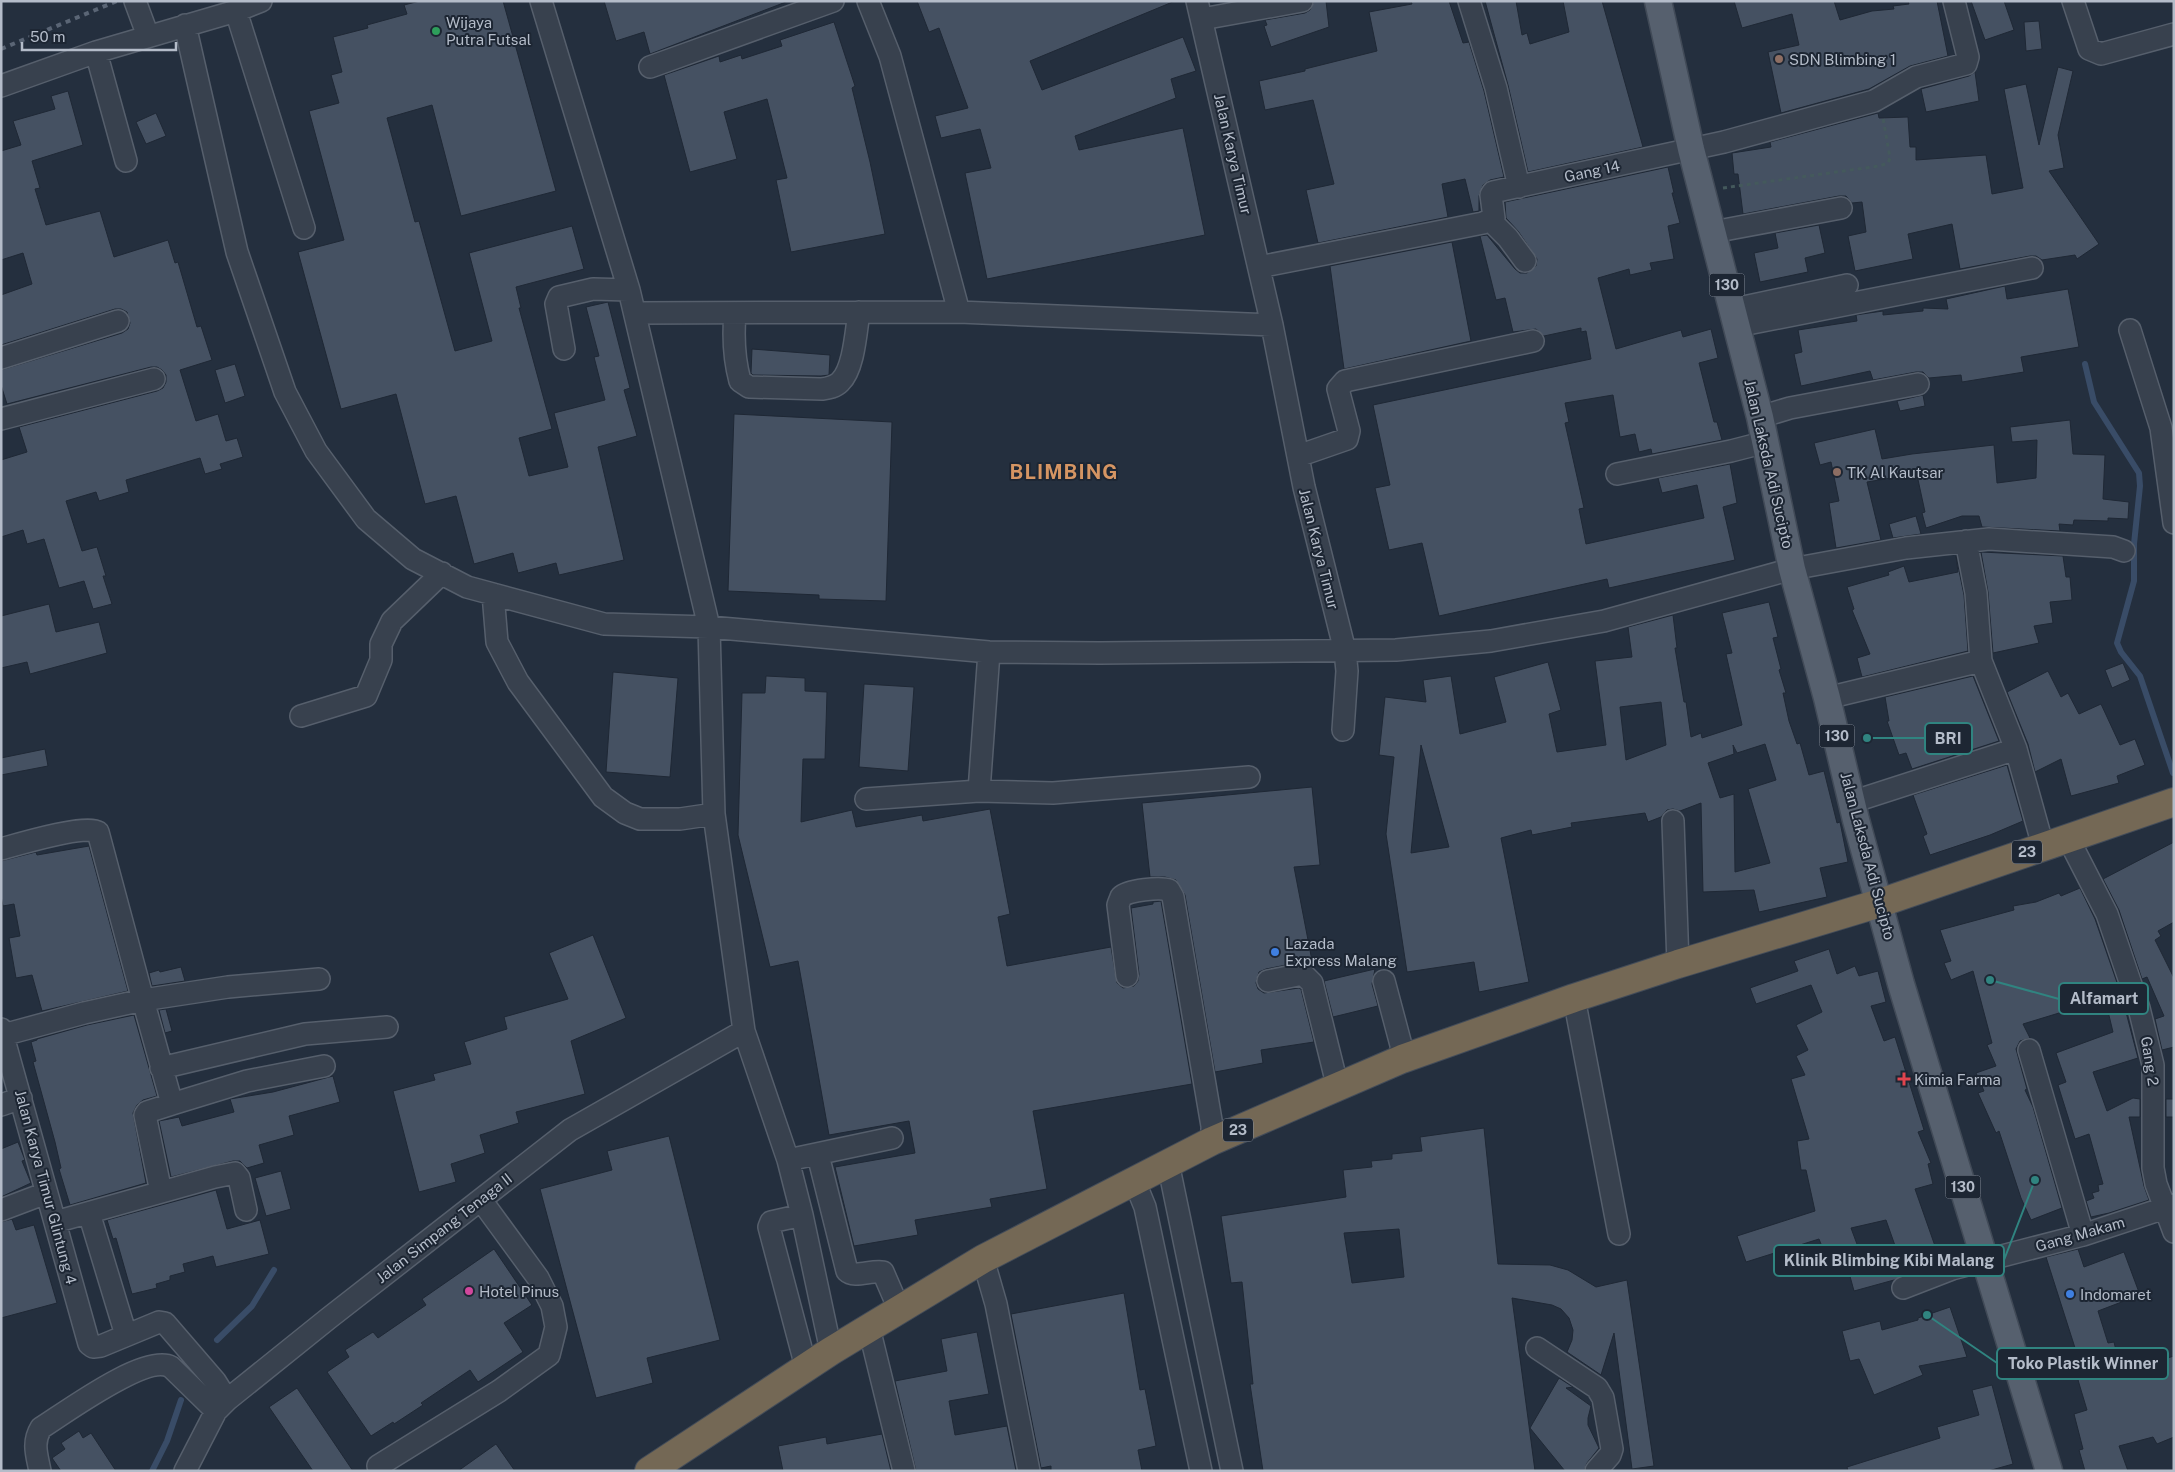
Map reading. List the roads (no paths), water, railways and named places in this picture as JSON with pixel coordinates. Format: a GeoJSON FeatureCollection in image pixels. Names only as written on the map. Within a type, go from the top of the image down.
{"type":"FeatureCollection","features":[{"type":"Feature","properties":{"kind":"highway","name":"23"},"geometry":{"type":"LineString","coordinates":[[661,1467],[806,1367],[898,1308],[983,1258],[1212,1141],[1402,1059],[1574,998],[1678,964],[1880,903],[2174,802]]}},
{"type":"Feature","properties":{"kind":"main road","name":"Jalan Laksda Adi Sucipto"},"geometry":{"type":"LineString","coordinates":[[1658,1],[1691,149],[1766,442],[1792,569],[1827,698],[1852,802],[1901,984],[2049,1471]]}},
{"type":"Feature","properties":{"kind":"street"},"geometry":{"type":"LineString","coordinates":[[135,1],[148,36]]}},
{"type":"Feature","properties":{"kind":"street"},"geometry":{"type":"LineString","coordinates":[[1,86],[96,52],[236,11],[261,1]]}},
{"type":"Feature","properties":{"kind":"street"},"geometry":{"type":"LineString","coordinates":[[541,1],[635,313],[709,627],[714,814],[744,1032],[788,1160],[802,1215],[831,1351]]}},
{"type":"Feature","properties":{"kind":"street"},"geometry":{"type":"LineString","coordinates":[[650,66],[833,1]]}},
{"type":"Feature","properties":{"kind":"street"},"geometry":{"type":"LineString","coordinates":[[868,1],[890,56],[959,312]]}},
{"type":"Feature","properties":{"kind":"street"},"geometry":{"type":"LineString","coordinates":[[1199,10],[1302,1]]}},
{"type":"Feature","properties":{"kind":"street"},"geometry":{"type":"LineString","coordinates":[[1469,1],[1496,88],[1519,187]]}},
{"type":"Feature","properties":{"kind":"street","name":"Gang 14"},"geometry":{"type":"LineString","coordinates":[[1491,221],[1494,218],[1491,195],[1493,192],[1724,142],[1874,101],[1916,77],[1966,64],[1968,57],[1954,1]]}},
{"type":"Feature","properties":{"kind":"street"},"geometry":{"type":"LineString","coordinates":[[2073,1],[2089,49],[2094,53],[2107,53],[2174,34]]}},
{"type":"Feature","properties":{"kind":"street","name":"Jalan Karya Timur"},"geometry":{"type":"LineString","coordinates":[[1199,10],[1272,325],[1298,456],[1345,651],[1347,671],[1343,730]]}},
{"type":"Feature","properties":{"kind":"street"},"geometry":{"type":"LineString","coordinates":[[236,11],[304,228]]}},
{"type":"Feature","properties":{"kind":"street"},"geometry":{"type":"LineString","coordinates":[[185,25],[237,252],[285,392],[316,451],[366,519],[412,558],[467,586],[493,594],[604,624],[709,627],[989,652],[1100,653],[1396,650],[1491,640],[1604,621],[1792,569],[1906,548],[1989,539],[2113,547],[2124,551]]}},
{"type":"Feature","properties":{"kind":"street"},"geometry":{"type":"LineString","coordinates":[[96,52],[126,161]]}},
{"type":"Feature","properties":{"kind":"street"},"geometry":{"type":"LineString","coordinates":[[1713,232],[1841,208]]}},
{"type":"Feature","properties":{"kind":"street"},"geometry":{"type":"LineString","coordinates":[[1259,267],[1491,221],[1508,238],[1524,261]]}},
{"type":"Feature","properties":{"kind":"street"},"geometry":{"type":"LineString","coordinates":[[1735,318],[2032,268]]}},
{"type":"Feature","properties":{"kind":"street"},"geometry":{"type":"LineString","coordinates":[[1735,318],[1847,285]]}},
{"type":"Feature","properties":{"kind":"street"},"geometry":{"type":"LineString","coordinates":[[564,349],[556,304],[558,297],[594,289],[628,290]]}},
{"type":"Feature","properties":{"kind":"street"},"geometry":{"type":"LineString","coordinates":[[735,313],[735,358],[740,381],[749,387],[822,389],[834,387],[841,382],[848,371],[859,312]]}},
{"type":"Feature","properties":{"kind":"street"},"geometry":{"type":"LineString","coordinates":[[635,313],[959,312],[1272,325]]}},
{"type":"Feature","properties":{"kind":"street"},"geometry":{"type":"LineString","coordinates":[[1,358],[118,321]]}},
{"type":"Feature","properties":{"kind":"street"},"geometry":{"type":"LineString","coordinates":[[2130,330],[2161,428],[2174,523]]}},
{"type":"Feature","properties":{"kind":"street"},"geometry":{"type":"LineString","coordinates":[[1298,456],[1347,439],[1349,431],[1338,389],[1345,381],[1533,341]]}},
{"type":"Feature","properties":{"kind":"street"},"geometry":{"type":"LineString","coordinates":[[1,419],[154,379]]}},
{"type":"Feature","properties":{"kind":"street"},"geometry":{"type":"LineString","coordinates":[[1760,417],[1790,408],[1918,384]]}},
{"type":"Feature","properties":{"kind":"street"},"geometry":{"type":"LineString","coordinates":[[1616,474],[1766,442]]}},
{"type":"Feature","properties":{"kind":"street"},"geometry":{"type":"LineString","coordinates":[[1966,541],[1976,593],[1981,661],[2016,749],[2042,846]]}},
{"type":"Feature","properties":{"kind":"street"},"geometry":{"type":"LineString","coordinates":[[301,716],[366,696],[381,660],[381,644],[392,621],[442,574]]}},
{"type":"Feature","properties":{"kind":"street"},"geometry":{"type":"LineString","coordinates":[[493,594],[497,642],[518,682],[603,797],[625,813],[640,819],[680,818],[714,814]]}},
{"type":"Feature","properties":{"kind":"street"},"geometry":{"type":"LineString","coordinates":[[979,792],[989,652]]}},
{"type":"Feature","properties":{"kind":"street"},"geometry":{"type":"LineString","coordinates":[[1827,698],[1981,661]]}},
{"type":"Feature","properties":{"kind":"street"},"geometry":{"type":"LineString","coordinates":[[1852,802],[2016,749]]}},
{"type":"Feature","properties":{"kind":"street"},"geometry":{"type":"LineString","coordinates":[[866,799],[979,792],[1053,793],[1249,777]]}},
{"type":"Feature","properties":{"kind":"street"},"geometry":{"type":"LineString","coordinates":[[1673,820],[1678,964]]}},
{"type":"Feature","properties":{"kind":"street"},"geometry":{"type":"LineString","coordinates":[[1,849],[78,830],[93,829],[98,832],[172,1104]]}},
{"type":"Feature","properties":{"kind":"street","name":"Gang 2"},"geometry":{"type":"LineString","coordinates":[[2068,838],[2107,914],[2139,1008],[2153,1066],[2153,1168],[2156,1184],[2170,1206],[2174,1232]]}},
{"type":"Feature","properties":{"kind":"street"},"geometry":{"type":"LineString","coordinates":[[1127,976],[1118,905],[1122,896],[1162,888],[1169,890],[1173,897],[1212,1126],[1212,1141]]}},
{"type":"Feature","properties":{"kind":"street"},"geometry":{"type":"LineString","coordinates":[[1268,980],[1303,974],[1312,982],[1335,1076],[1334,1088]]}},
{"type":"Feature","properties":{"kind":"street"},"geometry":{"type":"LineString","coordinates":[[2,1032],[143,1000],[228,987],[319,979]]}},
{"type":"Feature","properties":{"kind":"street"},"geometry":{"type":"LineString","coordinates":[[1384,981],[1401,1045],[1402,1059]]}},
{"type":"Feature","properties":{"kind":"street"},"geometry":{"type":"LineString","coordinates":[[1574,998],[1619,1234]]}},
{"type":"Feature","properties":{"kind":"street"},"geometry":{"type":"LineString","coordinates":[[161,1068],[305,1034],[387,1027]]}},
{"type":"Feature","properties":{"kind":"street","name":"Jalan Karya Timur Glintung 4"},"geometry":{"type":"LineString","coordinates":[[2,1032],[22,1098],[46,1193],[89,1344],[96,1347],[126,1336]]}},
{"type":"Feature","properties":{"kind":"street","name":"Jalan Simpang Tenaga II"},"geometry":{"type":"LineString","coordinates":[[185,1471],[222,1406],[570,1130],[744,1032]]}},
{"type":"Feature","properties":{"kind":"street"},"geometry":{"type":"LineString","coordinates":[[2029,1050],[2083,1235]]}},
{"type":"Feature","properties":{"kind":"street"},"geometry":{"type":"LineString","coordinates":[[161,1192],[145,1115],[147,1112],[247,1081],[324,1066]]}},
{"type":"Feature","properties":{"kind":"street"},"geometry":{"type":"LineString","coordinates":[[1,1105],[22,1098]]}},
{"type":"Feature","properties":{"kind":"street"},"geometry":{"type":"LineString","coordinates":[[788,1160],[892,1138]]}},
{"type":"Feature","properties":{"kind":"street"},"geometry":{"type":"LineString","coordinates":[[818,1155],[847,1271],[855,1275],[874,1270],[883,1272],[898,1308]]}},
{"type":"Feature","properties":{"kind":"street"},"geometry":{"type":"LineString","coordinates":[[1168,1164],[1232,1471]]}},
{"type":"Feature","properties":{"kind":"street"},"geometry":{"type":"LineString","coordinates":[[55,1222],[235,1173],[239,1178],[246,1210]]}},
{"type":"Feature","properties":{"kind":"street"},"geometry":{"type":"LineString","coordinates":[[1134,1180],[1145,1207],[1201,1471]]}},
{"type":"Feature","properties":{"kind":"street"},"geometry":{"type":"LineString","coordinates":[[1,1210],[46,1193]]}},
{"type":"Feature","properties":{"kind":"street"},"geometry":{"type":"LineString","coordinates":[[378,1466],[499,1391],[548,1355],[556,1327],[552,1306],[538,1278],[482,1200]]}},
{"type":"Feature","properties":{"kind":"street","name":"Gang Makam"},"geometry":{"type":"LineString","coordinates":[[1903,1288],[1952,1269],[2083,1235],[2170,1206]]}},
{"type":"Feature","properties":{"kind":"street"},"geometry":{"type":"LineString","coordinates":[[89,1213],[126,1336],[158,1322],[165,1323],[215,1381],[222,1406]]}},
{"type":"Feature","properties":{"kind":"street"},"geometry":{"type":"LineString","coordinates":[[802,1215],[771,1222],[769,1227],[806,1367]]}},
{"type":"Feature","properties":{"kind":"street"},"geometry":{"type":"LineString","coordinates":[[983,1258],[996,1304],[1029,1471]]}},
{"type":"Feature","properties":{"kind":"street"},"geometry":{"type":"LineString","coordinates":[[869,1328],[904,1471]]}},
{"type":"Feature","properties":{"kind":"street"},"geometry":{"type":"LineString","coordinates":[[1538,1348],[1597,1388],[1603,1398],[1612,1448],[1610,1455],[1596,1471]]}},
{"type":"Feature","properties":{"kind":"street"},"geometry":{"type":"LineString","coordinates":[[40,1471],[35,1445],[41,1428],[112,1382],[155,1364],[165,1363],[222,1406]]}},
{"type":"Feature","properties":{"kind":"waterway"},"geometry":{"type":"LineString","coordinates":[[2085,364],[2094,402],[2139,473],[2140,486],[2134,544],[2134,581],[2117,643],[2121,652],[2140,676],[2173,773]]}},
{"type":"Feature","properties":{"kind":"waterway"},"geometry":{"type":"LineString","coordinates":[[217,1340],[252,1306],[274,1270]]}},
{"type":"Feature","properties":{"kind":"waterway"},"geometry":{"type":"LineString","coordinates":[[152,1471],[167,1441],[181,1400]]}},
{"type":"Feature","properties":{"kind":"railway"},"geometry":{"type":"LineString","coordinates":[[1,49],[117,1]]}},
{"type":"Feature","properties":{"kind":"place","name":"Wijaya Putra Futsal"},"geometry":{"type":"Point","coordinates":[436,31]}},
{"type":"Feature","properties":{"kind":"place","name":"SDN Blimbing 1"},"geometry":{"type":"Point","coordinates":[1779,59]}},
{"type":"Feature","properties":{"kind":"place","name":"TK Al Kautsar"},"geometry":{"type":"Point","coordinates":[1837,472]}},
{"type":"Feature","properties":{"kind":"place","name":"BRI"},"geometry":{"type":"Point","coordinates":[1867,738]}},
{"type":"Feature","properties":{"kind":"place","name":"Lazada Express Malang"},"geometry":{"type":"Point","coordinates":[1275,952]}},
{"type":"Feature","properties":{"kind":"place","name":"Alfamart"},"geometry":{"type":"Point","coordinates":[1990,980]}},
{"type":"Feature","properties":{"kind":"place","name":"Kimia Farma"},"geometry":{"type":"Point","coordinates":[1904,1079]}},
{"type":"Feature","properties":{"kind":"place","name":"Klinik Blimbing Kibi Malang"},"geometry":{"type":"Point","coordinates":[2035,1180]}},
{"type":"Feature","properties":{"kind":"place","name":"Hotel Pinus"},"geometry":{"type":"Point","coordinates":[469,1291]}},
{"type":"Feature","properties":{"kind":"place","name":"Indomaret"},"geometry":{"type":"Point","coordinates":[2070,1294]}},
{"type":"Feature","properties":{"kind":"place","name":"Toko Plastik Winner"},"geometry":{"type":"Point","coordinates":[1927,1315]}},
{"type":"Feature","properties":{"kind":"district","name":"BLIMBING"},"geometry":{"type":"Point","coordinates":[1064,472]}}]}
